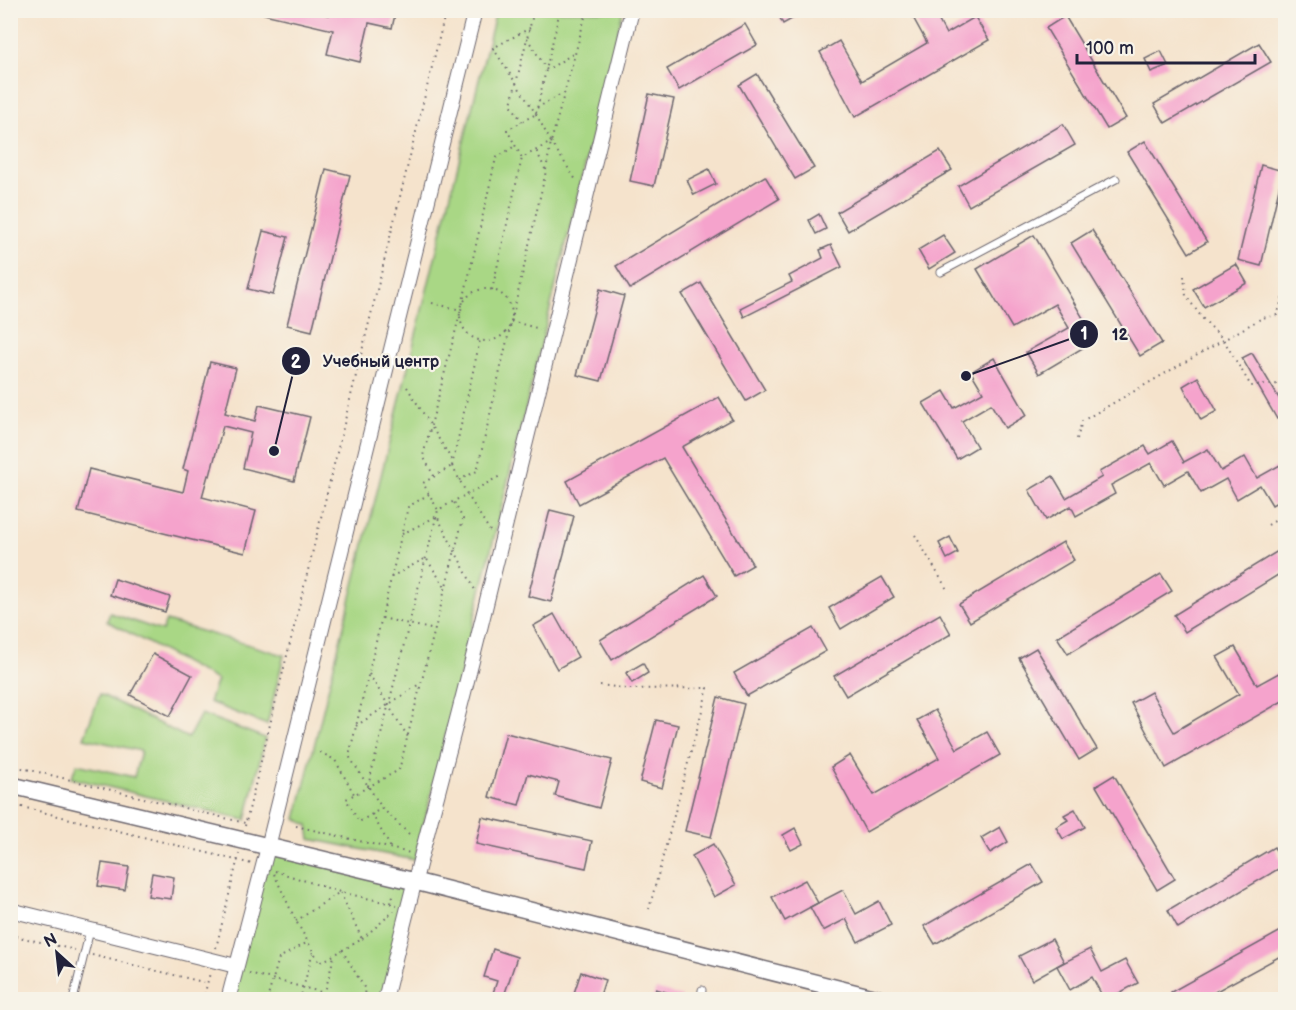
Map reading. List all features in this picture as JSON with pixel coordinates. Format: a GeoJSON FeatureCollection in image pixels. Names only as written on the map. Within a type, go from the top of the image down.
{"type":"FeatureCollection","features":[{"type":"Feature","properties":{"kind":"street"},"geometry":{"type":"LineString","coordinates":[[228,999],[268,848],[475,10]]}},
{"type":"Feature","properties":{"kind":"street"},"geometry":{"type":"LineString","coordinates":[[385,999],[413,881],[472,663],[632,10]]}},
{"type":"Feature","properties":{"kind":"street"},"geometry":{"type":"LineString","coordinates":[[10,785],[413,881],[883,999]]}},
{"type":"Feature","properties":{"kind":"street"},"geometry":{"type":"LineString","coordinates":[[10,910],[236,966]]}},
{"type":"Feature","properties":{"kind":"lane"},"geometry":{"type":"LineString","coordinates":[[941,272],[1116,179]]}},
{"type":"Feature","properties":{"kind":"lane"},"geometry":{"type":"LineString","coordinates":[[73,999],[90,930]]}},
{"type":"Feature","properties":{"kind":"lane"},"geometry":{"type":"LineString","coordinates":[[702,990],[702,999]]}},
{"type":"Feature","properties":{"kind":"path"},"geometry":{"type":"LineString","coordinates":[[244,831],[446,10]]}},
{"type":"Feature","properties":{"kind":"path"},"geometry":{"type":"LineString","coordinates":[[522,122],[511,104],[534,10]]}},
{"type":"Feature","properties":{"kind":"path"},"geometry":{"type":"LineString","coordinates":[[536,114],[560,10]]}},
{"type":"Feature","properties":{"kind":"path"},"geometry":{"type":"LineString","coordinates":[[459,480],[477,471],[551,142],[587,10]]}},
{"type":"Feature","properties":{"kind":"path"},"geometry":{"type":"LineString","coordinates":[[530,28],[493,48],[576,180]]}},
{"type":"Feature","properties":{"kind":"path"},"geometry":{"type":"LineString","coordinates":[[527,38],[547,70]]}},
{"type":"Feature","properties":{"kind":"path"},"geometry":{"type":"LineString","coordinates":[[547,70],[577,51]]}},
{"type":"Feature","properties":{"kind":"path"},"geometry":{"type":"LineString","coordinates":[[537,108],[565,93]]}},
{"type":"Feature","properties":{"kind":"path"},"geometry":{"type":"LineString","coordinates":[[492,290],[522,158],[507,130],[536,114]]}},
{"type":"Feature","properties":{"kind":"path"},"geometry":{"type":"LineString","coordinates":[[522,158],[551,142]]}},
{"type":"Feature","properties":{"kind":"path"},"geometry":{"type":"LineString","coordinates":[[434,477],[423,456],[461,310],[496,158],[515,146]]}},
{"type":"Feature","properties":{"kind":"path"},"geometry":{"type":"LineString","coordinates":[[536,150],[546,171]]}},
{"type":"Feature","properties":{"kind":"path"},"geometry":{"type":"LineString","coordinates":[[1184,276],[1186,296],[1203,319],[1223,339],[1251,386],[1280,384],[1286,394]]}},
{"type":"Feature","properties":{"kind":"path"},"geometry":{"type":"LineString","coordinates":[[1077,439],[1082,421],[1223,339],[1262,318],[1277,315],[1286,287]]}},
{"type":"Feature","properties":{"kind":"path"},"geometry":{"type":"LineString","coordinates":[[492,290],[500,293],[510,305],[511,321],[503,335],[496,339],[480,340],[473,337],[462,325],[461,310],[469,296],[476,291],[492,290]]}},
{"type":"Feature","properties":{"kind":"path"},"geometry":{"type":"LineString","coordinates":[[432,303],[461,310]]}},
{"type":"Feature","properties":{"kind":"path"},"geometry":{"type":"LineString","coordinates":[[511,321],[540,329]]}},
{"type":"Feature","properties":{"kind":"path"},"geometry":{"type":"LineString","coordinates":[[480,340],[452,466],[490,531]]}},
{"type":"Feature","properties":{"kind":"path"},"geometry":{"type":"LineString","coordinates":[[407,387],[453,462]]}},
{"type":"Feature","properties":{"kind":"path"},"geometry":{"type":"LineString","coordinates":[[368,786],[437,516],[438,510],[423,483],[452,466]]}},
{"type":"Feature","properties":{"kind":"path"},"geometry":{"type":"LineString","coordinates":[[438,510],[502,475]]}},
{"type":"Feature","properties":{"kind":"path"},"geometry":{"type":"LineString","coordinates":[[414,839],[382,808],[349,756],[408,507],[429,494]]}},
{"type":"Feature","properties":{"kind":"path"},"geometry":{"type":"LineString","coordinates":[[382,808],[359,822],[346,799],[399,770],[463,519],[454,502]]}},
{"type":"Feature","properties":{"kind":"path"},"geometry":{"type":"LineString","coordinates":[[1268,525],[1286,514]]}},
{"type":"Feature","properties":{"kind":"path"},"geometry":{"type":"LineString","coordinates":[[402,534],[437,516]]}},
{"type":"Feature","properties":{"kind":"path"},"geometry":{"type":"LineString","coordinates":[[437,516],[476,590]]}},
{"type":"Feature","properties":{"kind":"path"},"geometry":{"type":"LineString","coordinates":[[915,535],[948,591]]}},
{"type":"Feature","properties":{"kind":"path"},"geometry":{"type":"LineString","coordinates":[[392,577],[426,558]]}},
{"type":"Feature","properties":{"kind":"path"},"geometry":{"type":"LineString","coordinates":[[426,558],[446,588]]}},
{"type":"Feature","properties":{"kind":"path"},"geometry":{"type":"LineString","coordinates":[[382,618],[435,630]]}},
{"type":"Feature","properties":{"kind":"path"},"geometry":{"type":"LineString","coordinates":[[369,674],[408,737]]}},
{"type":"Feature","properties":{"kind":"path"},"geometry":{"type":"LineString","coordinates":[[356,726],[421,683]]}},
{"type":"Feature","properties":{"kind":"path"},"geometry":{"type":"LineString","coordinates":[[600,685],[630,689],[708,688],[649,909]]}},
{"type":"Feature","properties":{"kind":"path"},"geometry":{"type":"LineString","coordinates":[[320,752],[335,760],[354,794]]}},
{"type":"Feature","properties":{"kind":"path"},"geometry":{"type":"LineString","coordinates":[[10,765],[245,823]]}},
{"type":"Feature","properties":{"kind":"path"},"geometry":{"type":"LineString","coordinates":[[10,804],[252,864]]}},
{"type":"Feature","properties":{"kind":"path"},"geometry":{"type":"LineString","coordinates":[[372,814],[392,849]]}},
{"type":"Feature","properties":{"kind":"path"},"geometry":{"type":"LineString","coordinates":[[296,826],[412,854]]}},
{"type":"Feature","properties":{"kind":"path"},"geometry":{"type":"LineString","coordinates":[[216,952],[240,851]]}},
{"type":"Feature","properties":{"kind":"path"},"geometry":{"type":"LineString","coordinates":[[273,870],[340,892],[400,905],[362,939],[320,963],[296,921],[273,870]]}},
{"type":"Feature","properties":{"kind":"path"},"geometry":{"type":"LineString","coordinates":[[391,903],[394,887]]}},
{"type":"Feature","properties":{"kind":"path"},"geometry":{"type":"LineString","coordinates":[[296,921],[340,892]]}},
{"type":"Feature","properties":{"kind":"path"},"geometry":{"type":"LineString","coordinates":[[340,892],[362,939]]}},
{"type":"Feature","properties":{"kind":"path"},"geometry":{"type":"LineString","coordinates":[[10,935],[207,983]]}},
{"type":"Feature","properties":{"kind":"path"},"geometry":{"type":"LineString","coordinates":[[267,999],[279,958],[308,942]]}},
{"type":"Feature","properties":{"kind":"path"},"geometry":{"type":"LineString","coordinates":[[342,950],[365,989],[363,999]]}},
{"type":"Feature","properties":{"kind":"path"},"geometry":{"type":"LineString","coordinates":[[300,999],[313,951]]}},
{"type":"Feature","properties":{"kind":"path"},"geometry":{"type":"LineString","coordinates":[[323,999],[335,954]]}},
{"type":"Feature","properties":{"kind":"path"},"geometry":{"type":"LineString","coordinates":[[203,999],[211,967]]}},
{"type":"Feature","properties":{"kind":"path"},"geometry":{"type":"LineString","coordinates":[[249,973],[351,999]]}},
{"type":"Feature","properties":{"kind":"green space"},"geometry":{"type":"Polygon","coordinates":[[[496,11],[623,11],[415,860],[310,839],[308,825],[296,819],[496,11]]]}},
{"type":"Feature","properties":{"kind":"green space"},"geometry":{"type":"Polygon","coordinates":[[[110,613],[162,631],[166,621],[284,655],[267,725],[209,702],[217,680],[107,621],[110,613]]]}},
{"type":"Feature","properties":{"kind":"green space"},"geometry":{"type":"Polygon","coordinates":[[[100,694],[188,738],[201,714],[265,738],[246,820],[71,778],[77,764],[134,777],[141,751],[84,738],[100,694]]]}},
{"type":"Feature","properties":{"kind":"green space"},"geometry":{"type":"Polygon","coordinates":[[[268,847],[413,881],[385,999],[228,1000],[268,847]]]}},
{"type":"Feature","properties":{"kind":"building"},"geometry":{"type":"Polygon","coordinates":[[[264,10],[308,10],[328,15],[329,10],[396,10],[392,28],[369,23],[360,62],[327,54],[333,30],[264,14],[264,10]]]}},
{"type":"Feature","properties":{"kind":"building"},"geometry":{"type":"Polygon","coordinates":[[[776,10],[808,10],[783,24],[776,10]]]}},
{"type":"Feature","properties":{"kind":"building"},"geometry":{"type":"Polygon","coordinates":[[[909,10],[933,10],[946,34],[975,17],[989,40],[855,117],[820,52],[839,41],[862,81],[927,43],[909,10]]]}},
{"type":"Feature","properties":{"kind":"building"},"geometry":{"type":"Polygon","coordinates":[[[1065,16],[1126,118],[1107,129],[1046,28],[1065,16]]]}},
{"type":"Feature","properties":{"kind":"building"},"geometry":{"type":"Polygon","coordinates":[[[745,24],[757,45],[679,90],[667,69],[745,24]]]}},
{"type":"Feature","properties":{"kind":"building"},"geometry":{"type":"Polygon","coordinates":[[[1259,43],[1271,62],[1165,123],[1154,104],[1259,43]]]}},
{"type":"Feature","properties":{"kind":"building"},"geometry":{"type":"Polygon","coordinates":[[[1161,51],[1168,65],[1151,72],[1145,59],[1161,51]]]}},
{"type":"Feature","properties":{"kind":"building"},"geometry":{"type":"Polygon","coordinates":[[[757,74],[814,168],[795,179],[739,85],[757,74]]]}},
{"type":"Feature","properties":{"kind":"building"},"geometry":{"type":"Polygon","coordinates":[[[649,94],[674,99],[654,186],[630,181],[649,94]]]}},
{"type":"Feature","properties":{"kind":"building"},"geometry":{"type":"Polygon","coordinates":[[[1063,124],[1075,145],[969,206],[958,186],[1063,124]]]}},
{"type":"Feature","properties":{"kind":"building"},"geometry":{"type":"Polygon","coordinates":[[[1145,141],[1207,242],[1189,253],[1127,152],[1145,141]]]}},
{"type":"Feature","properties":{"kind":"building"},"geometry":{"type":"Polygon","coordinates":[[[940,151],[952,170],[848,231],[837,212],[940,151]]]}},
{"type":"Feature","properties":{"kind":"building"},"geometry":{"type":"Polygon","coordinates":[[[1261,165],[1283,171],[1261,266],[1238,260],[1261,165]]]}},
{"type":"Feature","properties":{"kind":"building"},"geometry":{"type":"Polygon","coordinates":[[[326,169],[350,175],[312,331],[287,325],[326,169]]]}},
{"type":"Feature","properties":{"kind":"building"},"geometry":{"type":"Polygon","coordinates":[[[709,169],[716,184],[694,195],[687,180],[709,169]]]}},
{"type":"Feature","properties":{"kind":"building"},"geometry":{"type":"Polygon","coordinates":[[[765,176],[779,199],[630,289],[616,266],[765,176]]]}},
{"type":"Feature","properties":{"kind":"building"},"geometry":{"type":"Polygon","coordinates":[[[819,214],[826,229],[816,234],[809,220],[819,214]]]}},
{"type":"Feature","properties":{"kind":"building"},"geometry":{"type":"Polygon","coordinates":[[[1092,230],[1162,343],[1140,356],[1071,243],[1092,230]]]}},
{"type":"Feature","properties":{"kind":"building"},"geometry":{"type":"Polygon","coordinates":[[[263,231],[288,237],[273,295],[248,289],[263,231]]]}},
{"type":"Feature","properties":{"kind":"building"},"geometry":{"type":"Polygon","coordinates":[[[943,235],[955,253],[929,269],[918,250],[943,235]]]}},
{"type":"Feature","properties":{"kind":"building"},"geometry":{"type":"Polygon","coordinates":[[[1034,235],[1096,340],[1039,374],[1026,352],[1069,328],[1055,304],[1012,328],[977,269],[1034,235]]]}},
{"type":"Feature","properties":{"kind":"building"},"geometry":{"type":"Polygon","coordinates":[[[831,245],[842,267],[744,317],[740,308],[792,282],[789,276],[823,258],[820,250],[831,245]]]}},
{"type":"Feature","properties":{"kind":"building"},"geometry":{"type":"Polygon","coordinates":[[[1236,264],[1247,283],[1204,307],[1193,289],[1236,264]]]}},
{"type":"Feature","properties":{"kind":"building"},"geometry":{"type":"Polygon","coordinates":[[[701,283],[765,390],[746,401],[682,294],[701,283]]]}},
{"type":"Feature","properties":{"kind":"building"},"geometry":{"type":"Polygon","coordinates":[[[600,289],[624,296],[601,381],[577,375],[600,289]]]}},
{"type":"Feature","properties":{"kind":"building"},"geometry":{"type":"Polygon","coordinates":[[[1252,353],[1286,410],[1286,415],[1277,419],[1242,358],[1252,353]]]}},
{"type":"Feature","properties":{"kind":"building"},"geometry":{"type":"Polygon","coordinates":[[[994,358],[1027,415],[1005,428],[991,404],[962,421],[977,447],[957,459],[923,403],[944,391],[954,408],[983,392],[971,372],[994,358]]]}},
{"type":"Feature","properties":{"kind":"building"},"geometry":{"type":"Polygon","coordinates":[[[210,362],[236,368],[225,413],[255,421],[259,405],[310,417],[294,481],[243,468],[251,433],[223,426],[202,497],[256,511],[245,553],[78,512],[89,469],[183,492],[188,471],[183,469],[210,362]]]}},
{"type":"Feature","properties":{"kind":"building"},"geometry":{"type":"Polygon","coordinates":[[[1198,377],[1217,411],[1201,420],[1183,386],[1198,377]]]}},
{"type":"Feature","properties":{"kind":"building"},"geometry":{"type":"Polygon","coordinates":[[[719,397],[732,419],[682,447],[753,565],[734,576],[663,458],[579,504],[567,481],[719,397]]]}},
{"type":"Feature","properties":{"kind":"building"},"geometry":{"type":"Polygon","coordinates":[[[1172,441],[1184,462],[1208,449],[1221,471],[1245,457],[1257,478],[1280,465],[1286,475],[1286,497],[1272,505],[1260,485],[1237,499],[1226,479],[1201,493],[1188,471],[1164,485],[1151,463],[1111,485],[1115,494],[1076,516],[1071,506],[1046,520],[1029,490],[1053,476],[1066,498],[1102,477],[1099,472],[1145,446],[1150,454],[1172,441]]]}},
{"type":"Feature","properties":{"kind":"building"},"geometry":{"type":"Polygon","coordinates":[[[550,510],[574,516],[551,602],[528,596],[550,510]]]}},
{"type":"Feature","properties":{"kind":"building"},"geometry":{"type":"Polygon","coordinates":[[[950,537],[958,553],[947,559],[939,543],[950,537]]]}},
{"type":"Feature","properties":{"kind":"building"},"geometry":{"type":"Polygon","coordinates":[[[1063,542],[1074,560],[970,622],[959,604],[1063,542]]]}},
{"type":"Feature","properties":{"kind":"building"},"geometry":{"type":"Polygon","coordinates":[[[1278,551],[1286,563],[1286,570],[1185,632],[1174,615],[1278,551]]]}},
{"type":"Feature","properties":{"kind":"building"},"geometry":{"type":"Polygon","coordinates":[[[1161,574],[1172,591],[1068,654],[1057,637],[1161,574]]]}},
{"type":"Feature","properties":{"kind":"building"},"geometry":{"type":"Polygon","coordinates":[[[704,575],[717,596],[612,660],[600,640],[704,575]]]}},
{"type":"Feature","properties":{"kind":"building"},"geometry":{"type":"Polygon","coordinates":[[[882,577],[894,597],[841,629],[829,608],[882,577]]]}},
{"type":"Feature","properties":{"kind":"building"},"geometry":{"type":"Polygon","coordinates":[[[115,579],[170,597],[165,612],[110,595],[115,579]]]}},
{"type":"Feature","properties":{"kind":"building"},"geometry":{"type":"Polygon","coordinates":[[[554,614],[578,657],[557,669],[533,626],[554,614]]]}},
{"type":"Feature","properties":{"kind":"building"},"geometry":{"type":"Polygon","coordinates":[[[940,614],[951,634],[846,696],[834,676],[940,614]]]}},
{"type":"Feature","properties":{"kind":"building"},"geometry":{"type":"Polygon","coordinates":[[[813,628],[826,651],[747,696],[734,673],[813,628]]]}},
{"type":"Feature","properties":{"kind":"building"},"geometry":{"type":"Polygon","coordinates":[[[1235,647],[1257,685],[1286,669],[1286,699],[1166,768],[1131,703],[1151,692],[1174,732],[1239,694],[1217,657],[1235,647]]]}},
{"type":"Feature","properties":{"kind":"building"},"geometry":{"type":"Polygon","coordinates":[[[1036,648],[1097,749],[1079,760],[1019,658],[1036,648]]]}},
{"type":"Feature","properties":{"kind":"building"},"geometry":{"type":"Polygon","coordinates":[[[153,654],[192,675],[170,716],[130,695],[153,654]]]}},
{"type":"Feature","properties":{"kind":"building"},"geometry":{"type":"Polygon","coordinates":[[[643,663],[648,673],[632,683],[626,673],[643,663]]]}},
{"type":"Feature","properties":{"kind":"building"},"geometry":{"type":"Polygon","coordinates":[[[718,697],[744,704],[711,837],[685,831],[718,697]]]}},
{"type":"Feature","properties":{"kind":"building"},"geometry":{"type":"Polygon","coordinates":[[[935,710],[957,749],[987,732],[1000,755],[866,832],[831,767],[850,755],[874,795],[939,758],[917,720],[935,710]]]}},
{"type":"Feature","properties":{"kind":"building"},"geometry":{"type":"Polygon","coordinates":[[[656,720],[678,725],[662,788],[640,782],[656,720]]]}},
{"type":"Feature","properties":{"kind":"building"},"geometry":{"type":"Polygon","coordinates":[[[506,733],[612,760],[599,808],[555,796],[559,782],[528,774],[519,805],[489,797],[506,733]]]}},
{"type":"Feature","properties":{"kind":"building"},"geometry":{"type":"Polygon","coordinates":[[[1114,775],[1175,879],[1157,890],[1096,786],[1114,775]]]}},
{"type":"Feature","properties":{"kind":"building"},"geometry":{"type":"Polygon","coordinates":[[[1075,809],[1085,827],[1063,839],[1056,827],[1068,820],[1064,815],[1075,809]]]}},
{"type":"Feature","properties":{"kind":"building"},"geometry":{"type":"Polygon","coordinates":[[[482,817],[592,841],[586,868],[476,844],[482,817]]]}},
{"type":"Feature","properties":{"kind":"building"},"geometry":{"type":"Polygon","coordinates":[[[1000,827],[1008,842],[990,853],[981,838],[1000,827]]]}},
{"type":"Feature","properties":{"kind":"building"},"geometry":{"type":"Polygon","coordinates":[[[795,828],[803,844],[791,850],[783,835],[795,828]]]}},
{"type":"Feature","properties":{"kind":"building"},"geometry":{"type":"Polygon","coordinates":[[[713,844],[736,885],[714,897],[692,856],[713,844]]]}},
{"type":"Feature","properties":{"kind":"building"},"geometry":{"type":"Polygon","coordinates":[[[1274,847],[1285,865],[1178,928],[1168,910],[1274,847]]]}},
{"type":"Feature","properties":{"kind":"building"},"geometry":{"type":"Polygon","coordinates":[[[102,863],[129,867],[125,890],[98,886],[102,863]]]}},
{"type":"Feature","properties":{"kind":"building"},"geometry":{"type":"Polygon","coordinates":[[[1032,864],[1043,882],[935,944],[924,926],[1032,864]]]}},
{"type":"Feature","properties":{"kind":"building"},"geometry":{"type":"Polygon","coordinates":[[[152,873],[174,877],[171,899],[148,896],[152,873]]]}},
{"type":"Feature","properties":{"kind":"building"},"geometry":{"type":"Polygon","coordinates":[[[805,880],[818,903],[785,921],[772,897],[805,880]]]}},
{"type":"Feature","properties":{"kind":"building"},"geometry":{"type":"Polygon","coordinates":[[[843,890],[856,914],[879,901],[891,925],[858,942],[846,919],[823,931],[810,907],[843,890]]]}},
{"type":"Feature","properties":{"kind":"building"},"geometry":{"type":"Polygon","coordinates":[[[1281,931],[1286,939],[1286,953],[1202,999],[1175,999],[1171,992],[1281,931]]]}},
{"type":"Feature","properties":{"kind":"building"},"geometry":{"type":"Polygon","coordinates":[[[1052,939],[1064,962],[1032,980],[1019,956],[1052,939]]]}},
{"type":"Feature","properties":{"kind":"building"},"geometry":{"type":"Polygon","coordinates":[[[493,949],[517,957],[503,999],[491,999],[497,981],[484,977],[493,949]]]}},
{"type":"Feature","properties":{"kind":"building"},"geometry":{"type":"Polygon","coordinates":[[[1090,949],[1102,972],[1125,960],[1138,983],[1108,999],[1104,999],[1092,977],[1070,990],[1057,966],[1090,949]]]}},
{"type":"Feature","properties":{"kind":"building"},"geometry":{"type":"Polygon","coordinates":[[[581,972],[605,980],[599,999],[572,999],[581,972]]]}},
{"type":"Feature","properties":{"kind":"building"},"geometry":{"type":"Polygon","coordinates":[[[656,989],[682,997],[682,999],[652,999],[656,989]]]}},
{"type":"Feature","properties":{"kind":"place","name":"12"},"geometry":{"type":"Point","coordinates":[966,376]}},
{"type":"Feature","properties":{"kind":"place","name":"Учебный центр"},"geometry":{"type":"Point","coordinates":[274,451]}}]}
